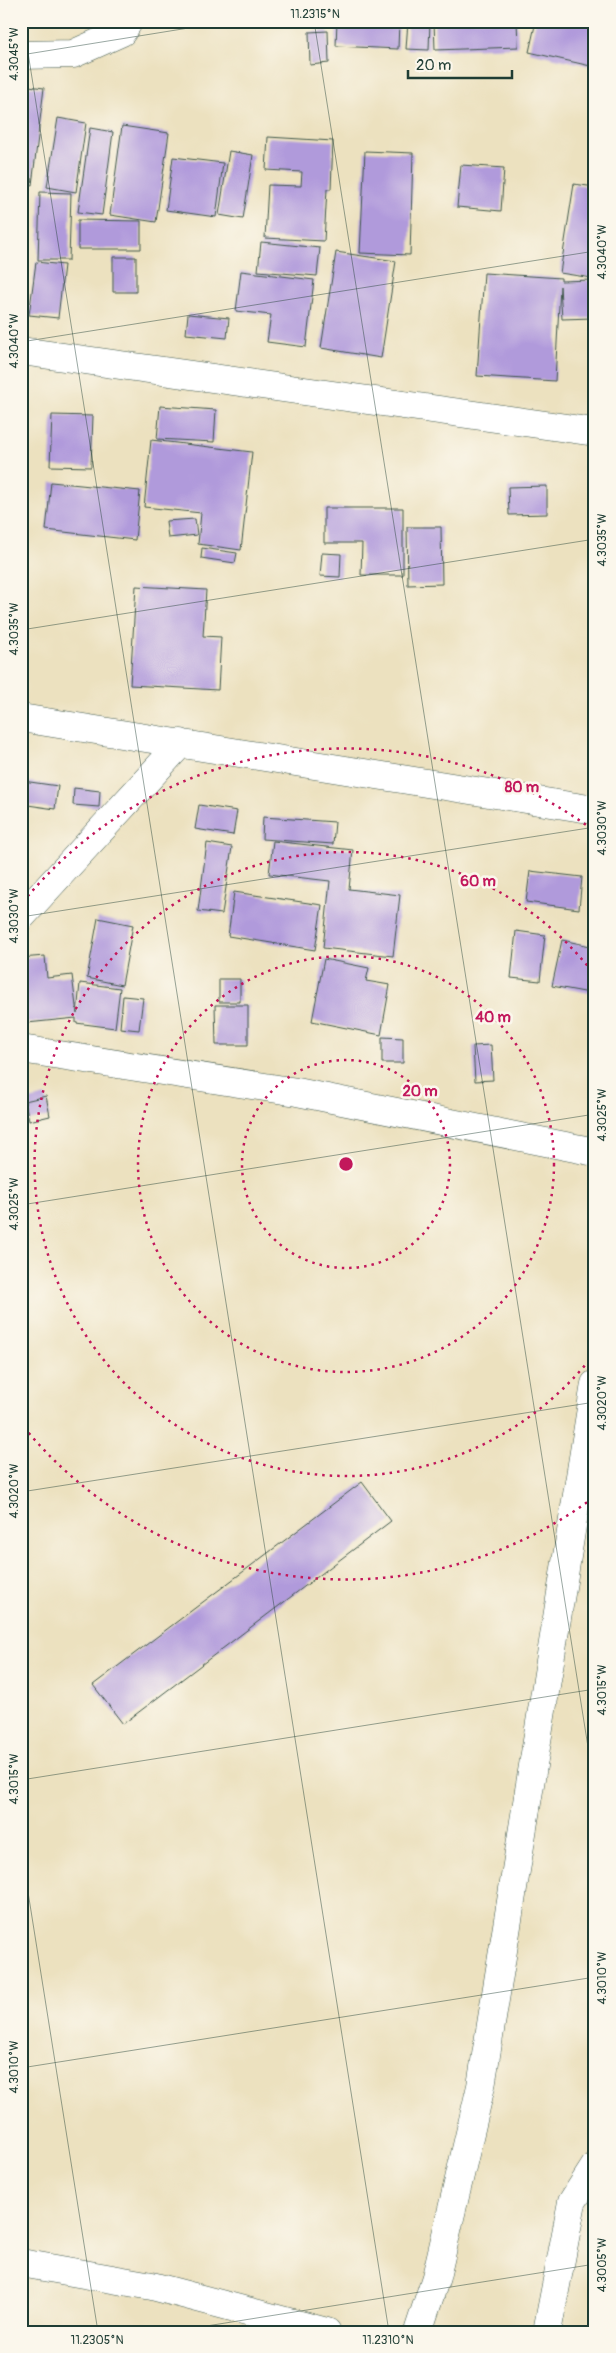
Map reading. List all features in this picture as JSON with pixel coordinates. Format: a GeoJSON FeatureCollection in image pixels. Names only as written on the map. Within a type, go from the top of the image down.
{"type":"FeatureCollection","features":[{"type":"Feature","properties":{"kind":"street"},"geometry":{"type":"LineString","coordinates":[[21,55],[73,54],[122,32],[129,21]]}},
{"type":"Feature","properties":{"kind":"street"},"geometry":{"type":"LineString","coordinates":[[21,351],[593,428]]}},
{"type":"Feature","properties":{"kind":"street"},"geometry":{"type":"LineString","coordinates":[[21,718],[595,810]]}},
{"type":"Feature","properties":{"kind":"street"},"geometry":{"type":"LineString","coordinates":[[21,917],[180,743]]}},
{"type":"Feature","properties":{"kind":"street"},"geometry":{"type":"LineString","coordinates":[[21,1049],[297,1092],[595,1152]]}},
{"type":"Feature","properties":{"kind":"street"},"geometry":{"type":"LineString","coordinates":[[418,2332],[436,2277],[481,2086],[595,1384]]}},
{"type":"Feature","properties":{"kind":"street"},"geometry":{"type":"LineString","coordinates":[[547,2332],[572,2202],[595,2166]]}},
{"type":"Feature","properties":{"kind":"street"},"geometry":{"type":"LineString","coordinates":[[21,2263],[152,2286],[327,2332]]}},
{"type":"Feature","properties":{"kind":"building"},"geometry":{"type":"Polygon","coordinates":[[[337,21],[399,21],[398,49],[336,46],[337,21]]]}},
{"type":"Feature","properties":{"kind":"building"},"geometry":{"type":"Polygon","coordinates":[[[408,21],[430,21],[429,50],[406,49],[408,21]]]}},
{"type":"Feature","properties":{"kind":"building"},"geometry":{"type":"Polygon","coordinates":[[[434,21],[517,21],[518,47],[435,50],[434,21]]]}},
{"type":"Feature","properties":{"kind":"building"},"geometry":{"type":"Polygon","coordinates":[[[536,21],[595,21],[595,67],[529,52],[536,21]]]}},
{"type":"Feature","properties":{"kind":"building"},"geometry":{"type":"Polygon","coordinates":[[[328,31],[329,63],[310,65],[309,32],[328,31]]]}},
{"type":"Feature","properties":{"kind":"building"},"geometry":{"type":"Polygon","coordinates":[[[21,85],[44,88],[32,185],[21,183],[21,85]]]}},
{"type":"Feature","properties":{"kind":"building"},"geometry":{"type":"Polygon","coordinates":[[[58,118],[86,123],[76,192],[47,187],[58,118]]]}},
{"type":"Feature","properties":{"kind":"building"},"geometry":{"type":"Polygon","coordinates":[[[122,126],[169,133],[156,222],[110,215],[122,126]]]}},
{"type":"Feature","properties":{"kind":"building"},"geometry":{"type":"Polygon","coordinates":[[[90,128],[113,132],[102,215],[78,212],[90,128]]]}},
{"type":"Feature","properties":{"kind":"building"},"geometry":{"type":"Polygon","coordinates":[[[268,137],[333,141],[331,189],[327,189],[324,241],[265,238],[268,185],[301,186],[302,172],[266,170],[268,137]]]}},
{"type":"Feature","properties":{"kind":"building"},"geometry":{"type":"Polygon","coordinates":[[[229,151],[253,155],[243,219],[219,215],[229,151]]]}},
{"type":"Feature","properties":{"kind":"building"},"geometry":{"type":"Polygon","coordinates":[[[365,151],[413,153],[410,255],[360,253],[365,151]]]}},
{"type":"Feature","properties":{"kind":"building"},"geometry":{"type":"Polygon","coordinates":[[[173,157],[223,163],[216,217],[166,210],[173,157]]]}},
{"type":"Feature","properties":{"kind":"building"},"geometry":{"type":"Polygon","coordinates":[[[461,165],[504,168],[501,211],[457,207],[461,165]]]}},
{"type":"Feature","properties":{"kind":"building"},"geometry":{"type":"Polygon","coordinates":[[[574,184],[595,187],[595,257],[592,278],[560,273],[574,184]]]}},
{"type":"Feature","properties":{"kind":"building"},"geometry":{"type":"Polygon","coordinates":[[[21,187],[30,188],[22,243],[21,243],[21,187]]]}},
{"type":"Feature","properties":{"kind":"building"},"geometry":{"type":"Polygon","coordinates":[[[40,192],[71,193],[69,260],[38,260],[40,192]]]}},
{"type":"Feature","properties":{"kind":"building"},"geometry":{"type":"Polygon","coordinates":[[[78,220],[141,221],[141,249],[78,249],[78,220]]]}},
{"type":"Feature","properties":{"kind":"building"},"geometry":{"type":"Polygon","coordinates":[[[261,242],[320,248],[317,276],[258,271],[261,242]]]}},
{"type":"Feature","properties":{"kind":"building"},"geometry":{"type":"Polygon","coordinates":[[[336,252],[396,261],[381,358],[321,348],[336,252]]]}},
{"type":"Feature","properties":{"kind":"building"},"geometry":{"type":"Polygon","coordinates":[[[113,257],[136,257],[136,292],[113,292],[113,257]]]}},
{"type":"Feature","properties":{"kind":"building"},"geometry":{"type":"Polygon","coordinates":[[[36,262],[64,265],[58,318],[29,315],[36,262]]]}},
{"type":"Feature","properties":{"kind":"building"},"geometry":{"type":"Polygon","coordinates":[[[241,271],[314,280],[306,347],[267,342],[271,315],[236,311],[241,271]]]}},
{"type":"Feature","properties":{"kind":"building"},"geometry":{"type":"Polygon","coordinates":[[[484,273],[561,278],[561,281],[592,280],[593,318],[562,319],[560,286],[555,381],[477,376],[484,273]]]}},
{"type":"Feature","properties":{"kind":"building"},"geometry":{"type":"Polygon","coordinates":[[[188,314],[229,318],[227,338],[186,334],[188,314]]]}},
{"type":"Feature","properties":{"kind":"building"},"geometry":{"type":"Polygon","coordinates":[[[160,406],[216,410],[214,442],[157,439],[160,406]]]}},
{"type":"Feature","properties":{"kind":"building"},"geometry":{"type":"Polygon","coordinates":[[[52,415],[93,416],[91,467],[50,466],[52,415]]]}},
{"type":"Feature","properties":{"kind":"building"},"geometry":{"type":"Polygon","coordinates":[[[151,440],[252,452],[241,550],[198,544],[201,513],[144,507],[151,440]]]}},
{"type":"Feature","properties":{"kind":"building"},"geometry":{"type":"Polygon","coordinates":[[[51,482],[140,491],[135,540],[46,530],[51,482]]]}},
{"type":"Feature","properties":{"kind":"building"},"geometry":{"type":"Polygon","coordinates":[[[547,486],[547,514],[509,515],[508,487],[547,486]]]}},
{"type":"Feature","properties":{"kind":"building"},"geometry":{"type":"Polygon","coordinates":[[[324,508],[403,508],[403,575],[361,575],[362,543],[324,543],[324,508]]]}},
{"type":"Feature","properties":{"kind":"building"},"geometry":{"type":"Polygon","coordinates":[[[195,519],[197,535],[168,538],[166,521],[195,519]]]}},
{"type":"Feature","properties":{"kind":"building"},"geometry":{"type":"Polygon","coordinates":[[[407,527],[441,527],[442,584],[408,585],[407,527]]]}},
{"type":"Feature","properties":{"kind":"building"},"geometry":{"type":"Polygon","coordinates":[[[202,548],[237,553],[235,563],[201,558],[202,548]]]}},
{"type":"Feature","properties":{"kind":"building"},"geometry":{"type":"Polygon","coordinates":[[[322,553],[341,554],[340,577],[320,576],[322,553]]]}},
{"type":"Feature","properties":{"kind":"building"},"geometry":{"type":"Polygon","coordinates":[[[136,586],[206,590],[203,636],[221,637],[218,690],[130,685],[136,586]]]}},
{"type":"Feature","properties":{"kind":"building"},"geometry":{"type":"Polygon","coordinates":[[[23,781],[58,786],[55,809],[21,804],[23,781]]]}},
{"type":"Feature","properties":{"kind":"building"},"geometry":{"type":"Polygon","coordinates":[[[74,788],[100,791],[99,807],[73,805],[74,788]]]}},
{"type":"Feature","properties":{"kind":"building"},"geometry":{"type":"Polygon","coordinates":[[[199,805],[237,811],[233,835],[195,829],[199,805]]]}},
{"type":"Feature","properties":{"kind":"building"},"geometry":{"type":"Polygon","coordinates":[[[263,817],[335,822],[333,844],[262,839],[263,817]]]}},
{"type":"Feature","properties":{"kind":"building"},"geometry":{"type":"Polygon","coordinates":[[[273,841],[353,850],[349,889],[400,895],[393,956],[323,948],[330,881],[269,874],[273,841]]]}},
{"type":"Feature","properties":{"kind":"building"},"geometry":{"type":"Polygon","coordinates":[[[207,843],[232,847],[222,914],[198,911],[207,843]]]}},
{"type":"Feature","properties":{"kind":"building"},"geometry":{"type":"Polygon","coordinates":[[[530,871],[582,877],[579,909],[526,902],[530,871]]]}},
{"type":"Feature","properties":{"kind":"building"},"geometry":{"type":"Polygon","coordinates":[[[234,892],[322,905],[315,950],[228,936],[234,892]]]}},
{"type":"Feature","properties":{"kind":"building"},"geometry":{"type":"Polygon","coordinates":[[[98,918],[133,925],[122,985],[87,978],[98,918]]]}},
{"type":"Feature","properties":{"kind":"building"},"geometry":{"type":"Polygon","coordinates":[[[516,931],[545,935],[540,981],[511,978],[516,931]]]}},
{"type":"Feature","properties":{"kind":"building"},"geometry":{"type":"Polygon","coordinates":[[[562,940],[595,947],[595,994],[552,986],[562,940]]]}},
{"type":"Feature","properties":{"kind":"building"},"geometry":{"type":"Polygon","coordinates":[[[45,956],[47,978],[72,975],[77,1014],[80,983],[120,988],[115,1028],[76,1023],[76,1018],[27,1023],[21,958],[45,956]]]}},
{"type":"Feature","properties":{"kind":"building"},"geometry":{"type":"Polygon","coordinates":[[[324,959],[369,968],[366,981],[390,985],[381,1035],[312,1021],[324,959]]]}},
{"type":"Feature","properties":{"kind":"building"},"geometry":{"type":"Polygon","coordinates":[[[219,979],[240,979],[240,1002],[219,1002],[219,979]]]}},
{"type":"Feature","properties":{"kind":"building"},"geometry":{"type":"Polygon","coordinates":[[[123,996],[143,998],[139,1030],[120,1028],[123,996]]]}},
{"type":"Feature","properties":{"kind":"building"},"geometry":{"type":"Polygon","coordinates":[[[215,1005],[248,1005],[248,1045],[216,1045],[215,1005]]]}},
{"type":"Feature","properties":{"kind":"building"},"geometry":{"type":"Polygon","coordinates":[[[382,1037],[403,1038],[403,1063],[382,1063],[382,1037]]]}},
{"type":"Feature","properties":{"kind":"building"},"geometry":{"type":"Polygon","coordinates":[[[491,1045],[493,1080],[475,1081],[473,1046],[491,1045]]]}},
{"type":"Feature","properties":{"kind":"building"},"geometry":{"type":"Polygon","coordinates":[[[46,1096],[50,1116],[29,1121],[25,1101],[46,1096]]]}},
{"type":"Feature","properties":{"kind":"building"},"geometry":{"type":"Polygon","coordinates":[[[362,1482],[391,1521],[123,1724],[93,1685],[362,1482]]]}}]}
